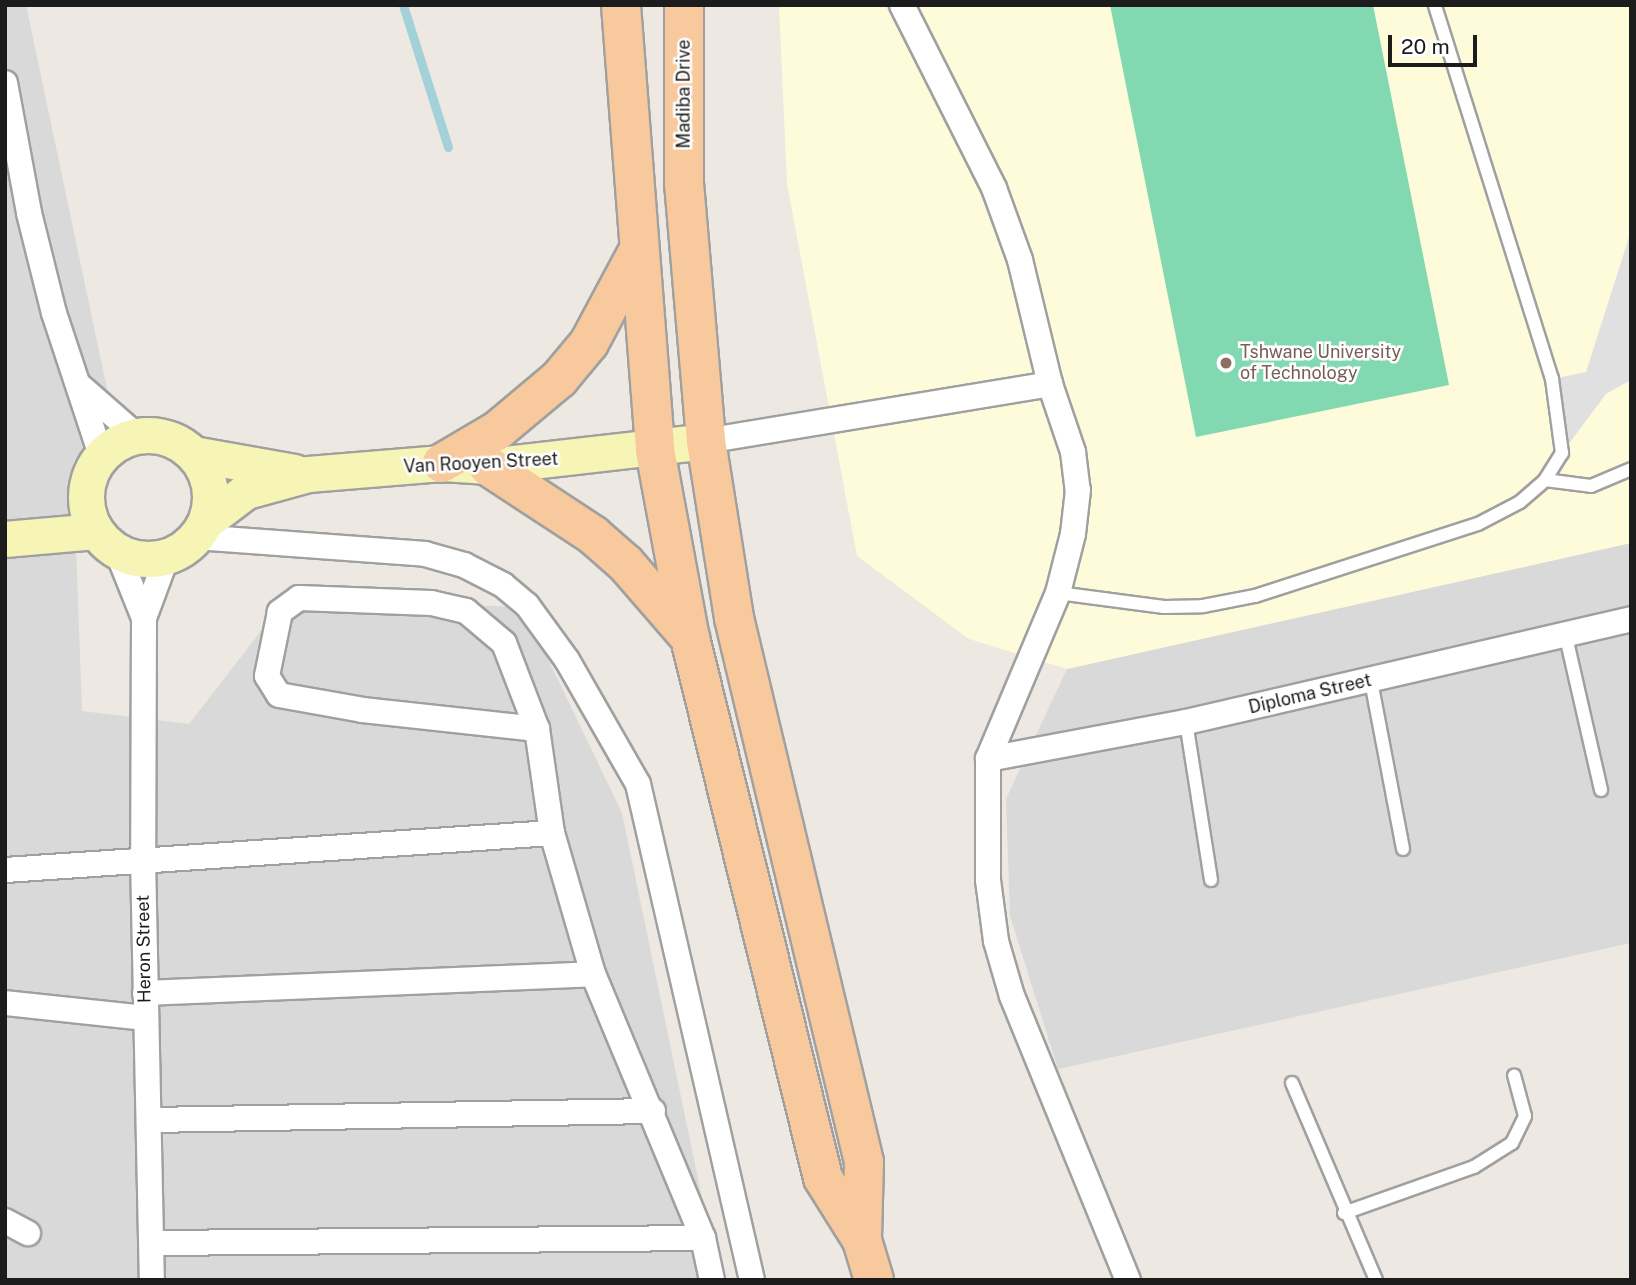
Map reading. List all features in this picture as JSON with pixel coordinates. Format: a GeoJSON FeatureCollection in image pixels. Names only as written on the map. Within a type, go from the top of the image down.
{"type":"FeatureCollection","features":[{"type":"Feature","properties":{"kind":"main road"},"geometry":{"type":"LineString","coordinates":[[621,5],[637,253],[655,450],[690,638],[823,1178],[862,1240],[874,1280]]}},
{"type":"Feature","properties":{"kind":"main road","name":"Madiba Drive"},"geometry":{"type":"LineString","coordinates":[[684,5],[684,183],[706,441],[734,618],[864,1162],[862,1240]]}},
{"type":"Feature","properties":{"kind":"main road"},"geometry":{"type":"LineString","coordinates":[[442,463],[508,423],[559,379],[589,343],[637,253]]}},
{"type":"Feature","properties":{"kind":"main road"},"geometry":{"type":"LineString","coordinates":[[488,466],[593,535],[626,564],[690,638]]}},
{"type":"Feature","properties":{"kind":"street"},"geometry":{"type":"LineString","coordinates":[[902,5],[994,188],[1020,260],[1050,384],[1073,452],[1078,490],[1073,534],[1058,593],[988,759],[988,880],[996,941],[1012,996],[1128,1280]]}},
{"type":"Feature","properties":{"kind":"street"},"geometry":{"type":"LineString","coordinates":[[5,83],[29,213],[62,341],[101,455]]}},
{"type":"Feature","properties":{"kind":"street"},"geometry":{"type":"LineString","coordinates":[[706,441],[1050,384]]}},
{"type":"Feature","properties":{"kind":"street"},"geometry":{"type":"LineString","coordinates":[[16,538],[85,492],[101,455],[136,435],[79,386]]}},
{"type":"Feature","properties":{"kind":"street","name":"Van Rooyen Street"},"geometry":{"type":"LineString","coordinates":[[136,435],[157,435],[194,454],[308,474]]}},
{"type":"Feature","properties":{"kind":"street","name":"Van Rooyen Street"},"geometry":{"type":"LineString","coordinates":[[167,556],[247,491],[308,474],[442,463],[488,466],[655,450],[706,441]]}},
{"type":"Feature","properties":{"kind":"street"},"geometry":{"type":"LineString","coordinates":[[194,454],[210,486],[200,529],[425,554],[464,565],[503,585],[527,605],[567,660],[638,784],[752,1280]]}},
{"type":"Feature","properties":{"kind":"street"},"geometry":{"type":"LineString","coordinates":[[85,492],[106,541]]}},
{"type":"Feature","properties":{"kind":"street"},"geometry":{"type":"LineString","coordinates":[[16,538],[106,541],[133,557],[167,556]]}},
{"type":"Feature","properties":{"kind":"street","name":"Heron Street"},"geometry":{"type":"LineString","coordinates":[[106,541],[144,618]]}},
{"type":"Feature","properties":{"kind":"street","name":"Heron Street"},"geometry":{"type":"LineString","coordinates":[[152,1280],[154,1243],[145,1018],[143,858],[144,618],[167,556]]}},
{"type":"Feature","properties":{"kind":"street"},"geometry":{"type":"LineString","coordinates":[[537,729],[290,699],[279,695],[267,676],[274,625],[289,602],[299,598],[431,603],[466,611],[504,643],[537,729],[552,833],[593,974],[653,1111],[703,1238],[712,1280]]}},
{"type":"Feature","properties":{"kind":"street","name":"Diploma Street"},"geometry":{"type":"LineString","coordinates":[[988,759],[1186,722],[1566,638],[1631,619]]}},
{"type":"Feature","properties":{"kind":"street"},"geometry":{"type":"LineString","coordinates":[[5,870],[143,858],[552,833]]}},
{"type":"Feature","properties":{"kind":"street"},"geometry":{"type":"LineString","coordinates":[[145,993],[593,974]]}},
{"type":"Feature","properties":{"kind":"street"},"geometry":{"type":"LineString","coordinates":[[5,1003],[145,1018]]}},
{"type":"Feature","properties":{"kind":"street"},"geometry":{"type":"LineString","coordinates":[[151,1120],[653,1111]]}},
{"type":"Feature","properties":{"kind":"street"},"geometry":{"type":"LineString","coordinates":[[5,1221],[28,1233]]}},
{"type":"Feature","properties":{"kind":"street"},"geometry":{"type":"LineString","coordinates":[[154,1243],[703,1238]]}},
{"type":"Feature","properties":{"kind":"lane"},"geometry":{"type":"LineString","coordinates":[[1058,593],[1164,607],[1203,606],[1255,596],[1478,524],[1520,502],[1545,480],[1562,453],[1552,379],[1435,5]]}},
{"type":"Feature","properties":{"kind":"lane"},"geometry":{"type":"LineString","coordinates":[[1545,480],[1591,486],[1631,469]]}},
{"type":"Feature","properties":{"kind":"lane"},"geometry":{"type":"LineString","coordinates":[[1566,638],[1601,790]]}},
{"type":"Feature","properties":{"kind":"lane"},"geometry":{"type":"LineString","coordinates":[[1371,681],[1403,849]]}},
{"type":"Feature","properties":{"kind":"lane"},"geometry":{"type":"LineString","coordinates":[[1186,722],[1211,880]]}},
{"type":"Feature","properties":{"kind":"lane"},"geometry":{"type":"LineString","coordinates":[[1344,1213],[1474,1167],[1512,1143],[1525,1116],[1514,1075]]}},
{"type":"Feature","properties":{"kind":"lane"},"geometry":{"type":"LineString","coordinates":[[1292,1083],[1344,1213],[1376,1280]]}},
{"type":"Feature","properties":{"kind":"shaded area"},"geometry":{"type":"Polygon","coordinates":[[[5,5],[26,5],[110,403],[73,463],[82,711],[189,724],[285,600],[523,607],[622,813],[719,1280],[5,1280],[5,5]]]}},
{"type":"Feature","properties":{"kind":"shaded area","name":"Tshwane University of Technology"},"geometry":{"type":"Polygon","coordinates":[[[779,5],[1631,5],[1631,543],[1067,669],[969,639],[857,556],[787,184],[779,5]]]}},
{"type":"Feature","properties":{"kind":"shaded area"},"geometry":{"type":"Polygon","coordinates":[[[1631,231],[1631,380],[1606,394],[1562,453],[1552,379],[1586,372],[1631,231]]]}},
{"type":"Feature","properties":{"kind":"shaded area"},"geometry":{"type":"Polygon","coordinates":[[[1631,543],[1631,943],[1058,1069],[1010,916],[1006,799],[1067,669],[1631,543]]]}},
{"type":"Feature","properties":{"kind":"green space"},"geometry":{"type":"Polygon","coordinates":[[[1110,5],[1373,5],[1449,385],[1196,437],[1110,5]]]}},
{"type":"Feature","properties":{"kind":"waterway"},"geometry":{"type":"LineString","coordinates":[[403,5],[448,147]]}},
{"type":"Feature","properties":{"kind":"place","name":"Tshwane University of Technology"},"geometry":{"type":"Point","coordinates":[1226,363]}}]}
